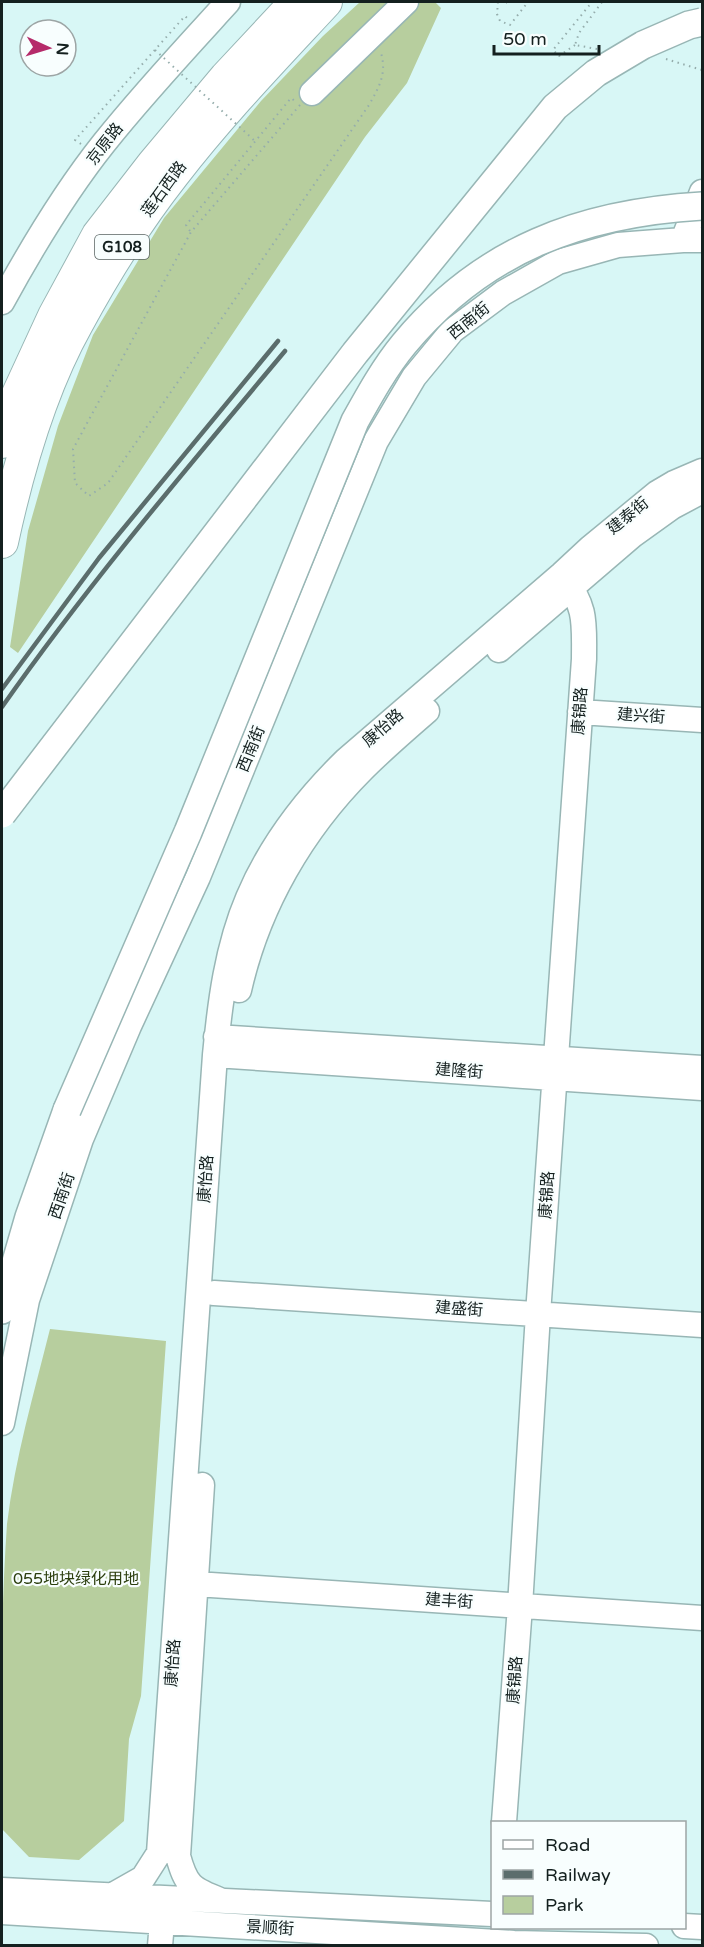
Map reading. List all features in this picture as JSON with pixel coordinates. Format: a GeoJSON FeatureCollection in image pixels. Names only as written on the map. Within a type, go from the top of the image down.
{"type":"FeatureCollection","features":[{"type":"Feature","properties":{"kind":"highway","name":"莲石西路"},"geometry":{"type":"LineString","coordinates":[[2,442],[18,394],[54,316],[98,235],[153,164],[226,77],[296,2]]}},
{"type":"Feature","properties":{"kind":"highway","name":"莲石西路"},"geometry":{"type":"LineString","coordinates":[[2,542],[16,479],[42,401],[76,325],[123,247],[172,175],[243,90],[326,2]]}},
{"type":"Feature","properties":{"kind":"main road"},"geometry":{"type":"LineString","coordinates":[[2,814],[355,353],[555,107],[596,73],[643,45],[689,25],[702,22]]}},
{"type":"Feature","properties":{"kind":"main road"},"geometry":{"type":"LineString","coordinates":[[2,1310],[29,1217],[67,1110],[188,832],[351,431],[381,375],[404,344],[443,301],[486,269],[528,245],[600,220],[674,208],[702,206]]}},
{"type":"Feature","properties":{"kind":"street","name":"京原路"},"geometry":{"type":"LineString","coordinates":[[2,302],[59,205],[103,144],[145,93],[228,2]]}},
{"type":"Feature","properties":{"kind":"street"},"geometry":{"type":"LineString","coordinates":[[306,99],[406,2]]}},
{"type":"Feature","properties":{"kind":"street"},"geometry":{"type":"LineString","coordinates":[[693,240],[702,192]]}},
{"type":"Feature","properties":{"kind":"street","name":"西南街"},"geometry":{"type":"LineString","coordinates":[[2,1423],[27,1300],[81,1139],[129,1026],[198,877],[376,441],[414,377],[453,331],[503,293],[558,262],[618,245],[693,240]]}},
{"type":"Feature","properties":{"kind":"street","name":"建泰街"},"geometry":{"type":"LineString","coordinates":[[567,581],[590,548],[657,493],[702,471]]}},
{"type":"Feature","properties":{"kind":"street","name":"建泰街"},"geometry":{"type":"LineString","coordinates":[[567,581],[672,507],[702,491]]}},
{"type":"Feature","properties":{"kind":"street","name":"康锦路"},"geometry":{"type":"LineString","coordinates":[[504,1821],[584,659],[584,612],[567,581]]}},
{"type":"Feature","properties":{"kind":"street","name":"康怡路"},"geometry":{"type":"LineString","coordinates":[[220,1900],[198,1892],[184,1877],[178,1856],[214,1293],[223,1046],[222,988],[234,940],[248,898],[275,847],[309,800],[346,760],[567,581]]}},
{"type":"Feature","properties":{"kind":"street","name":"建兴街"},"geometry":{"type":"LineString","coordinates":[[580,712],[702,720]]}},
{"type":"Feature","properties":{"kind":"street","name":"康怡路"},"geometry":{"type":"LineString","coordinates":[[113,1895],[143,1878],[159,1853],[223,1046]]}},
{"type":"Feature","properties":{"kind":"street","name":"建隆街"},"geometry":{"type":"LineString","coordinates":[[223,1046],[555,1069],[702,1088]]}},
{"type":"Feature","properties":{"kind":"street","name":"建隆街"},"geometry":{"type":"LineString","coordinates":[[555,1069],[702,1068]]}},
{"type":"Feature","properties":{"kind":"street","name":"建盛街"},"geometry":{"type":"LineString","coordinates":[[214,1293],[702,1325]]}},
{"type":"Feature","properties":{"kind":"street","name":"建丰街"},"geometry":{"type":"LineString","coordinates":[[196,1584],[702,1618]]}},
{"type":"Feature","properties":{"kind":"street","name":"景顺街"},"geometry":{"type":"LineString","coordinates":[[2,1890],[483,1913]]}},
{"type":"Feature","properties":{"kind":"street"},"geometry":{"type":"LineString","coordinates":[[483,1913],[491,1895]]}},
{"type":"Feature","properties":{"kind":"street","name":"景顺街"},"geometry":{"type":"LineString","coordinates":[[2,1912],[161,1934],[646,1946]]}},
{"type":"Feature","properties":{"kind":"street"},"geometry":{"type":"LineString","coordinates":[[686,1926],[702,1927]]}},
{"type":"Feature","properties":{"kind":"street"},"geometry":{"type":"LineString","coordinates":[[652,1946],[653,1929]]}},
{"type":"Feature","properties":{"kind":"path"},"geometry":{"type":"LineString","coordinates":[[498,2],[497,14],[500,21],[510,25],[528,2]]}},
{"type":"Feature","properties":{"kind":"path"},"geometry":{"type":"LineString","coordinates":[[506,2],[509,4],[511,2]]}},
{"type":"Feature","properties":{"kind":"path"},"geometry":{"type":"LineString","coordinates":[[592,2],[553,50],[559,56],[575,45],[579,33],[602,2]]}},
{"type":"Feature","properties":{"kind":"path"},"geometry":{"type":"LineString","coordinates":[[184,16],[155,50],[256,142]]}},
{"type":"Feature","properties":{"kind":"path"},"geometry":{"type":"LineString","coordinates":[[306,99],[191,232],[73,449],[75,483],[89,496],[108,483],[369,105],[382,81],[384,66],[374,34]]}},
{"type":"Feature","properties":{"kind":"path"},"geometry":{"type":"LineString","coordinates":[[575,45],[598,49]]}},
{"type":"Feature","properties":{"kind":"path"},"geometry":{"type":"LineString","coordinates":[[666,58],[702,70]]}},
{"type":"Feature","properties":{"kind":"path"},"geometry":{"type":"LineString","coordinates":[[191,232],[186,225],[291,98],[306,99]]}},
{"type":"Feature","properties":{"kind":"green space"},"geometry":{"type":"Polygon","coordinates":[[[360,2],[435,2],[441,8],[407,83],[365,137],[18,653],[10,647],[28,531],[58,426],[93,335],[164,218],[261,101],[323,36],[360,2]]]}},
{"type":"Feature","properties":{"kind":"green space","name":"055地块绿化用地"},"geometry":{"type":"Polygon","coordinates":[[[50,1329],[166,1341],[141,1696],[129,1739],[124,1821],[79,1860],[29,1857],[2,1829],[2,1638],[7,1524],[20,1450],[50,1329]]]}},
{"type":"Feature","properties":{"kind":"railway"},"geometry":{"type":"LineString","coordinates":[[2,689],[99,558],[278,341]]}},
{"type":"Feature","properties":{"kind":"railway"},"geometry":{"type":"LineString","coordinates":[[2,707],[104,570],[285,351]]}}]}
